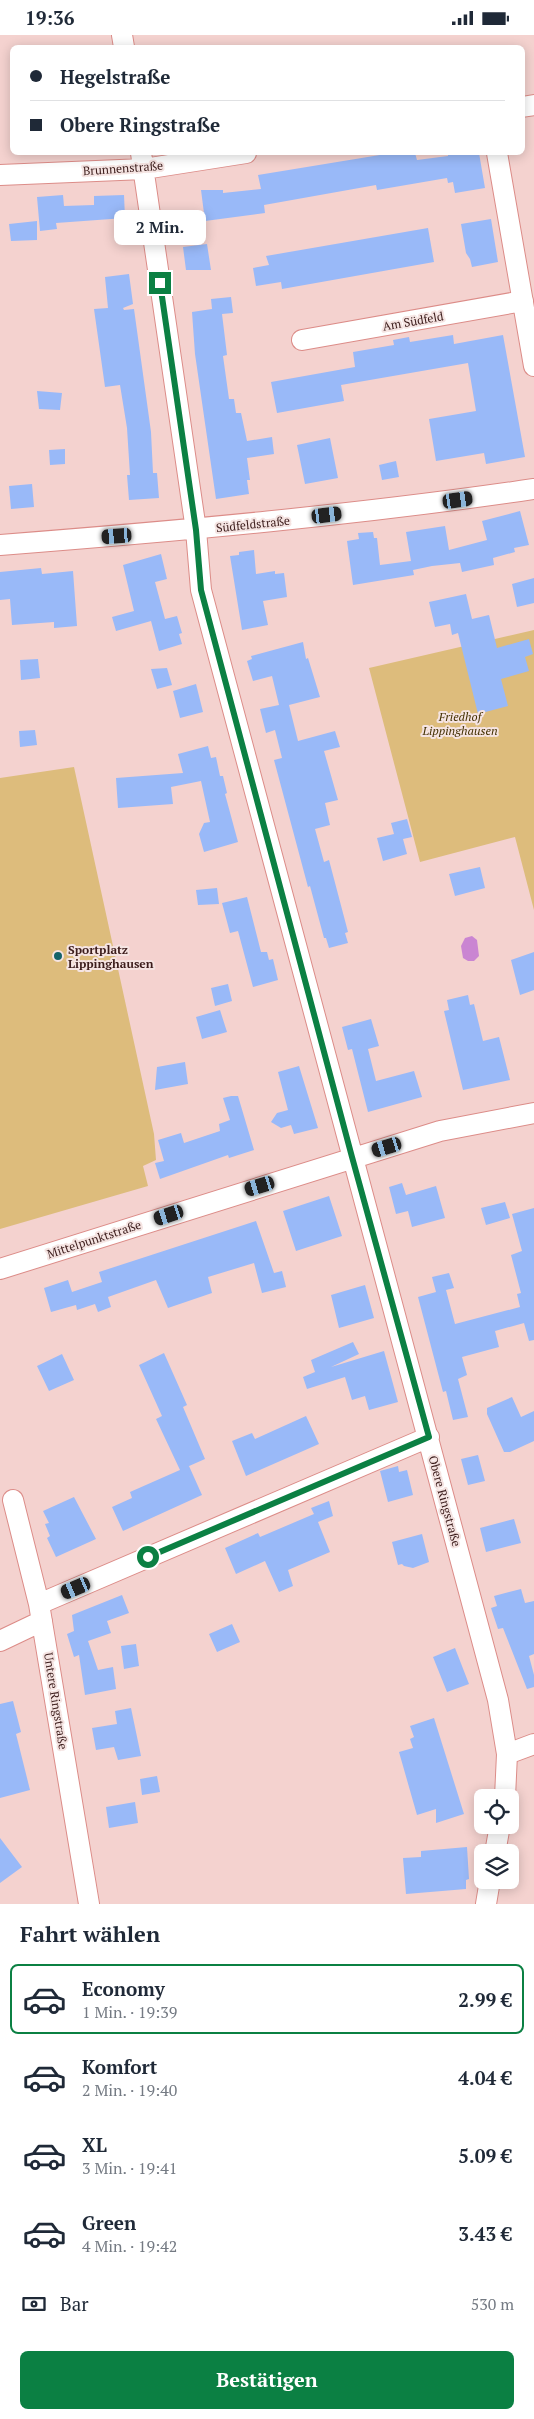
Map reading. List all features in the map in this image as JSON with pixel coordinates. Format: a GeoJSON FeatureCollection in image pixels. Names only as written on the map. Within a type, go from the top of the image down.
{"type":"FeatureCollection","features":[{"type":"Feature","properties":{"kind":"street","name":"Brunnenstraße"},"geometry":{"type":"LineString","coordinates":[[0,175],[220,155]]}},
{"type":"Feature","properties":{"kind":"street"},"geometry":{"type":"LineString","coordinates":[[497,155],[534,366]]}},
{"type":"Feature","properties":{"kind":"street","name":"Obere Ringstraße"},"geometry":{"type":"LineString","coordinates":[[143,161],[196,530],[201,590],[498,1700],[507,1754],[505,1789]]}},
{"type":"Feature","properties":{"kind":"street","name":"Am Südfeld"},"geometry":{"type":"LineString","coordinates":[[302,340],[523,301]]}},
{"type":"Feature","properties":{"kind":"street","name":"Südfeldstraße"},"geometry":{"type":"LineString","coordinates":[[0,545],[196,530],[458,500],[534,489]]}},
{"type":"Feature","properties":{"kind":"street","name":"Mittelpunktstraße"},"geometry":{"type":"LineString","coordinates":[[0,1269],[352,1157],[440,1131],[534,1113]]}},
{"type":"Feature","properties":{"kind":"street"},"geometry":{"type":"LineString","coordinates":[[0,1641],[41,1612],[429,1437]]}},
{"type":"Feature","properties":{"kind":"street","name":"Untere Ringstraße"},"geometry":{"type":"LineString","coordinates":[[13,1500],[41,1612],[90,1904]]}},
{"type":"Feature","properties":{"kind":"street"},"geometry":{"type":"LineString","coordinates":[[507,1754],[534,1744]]}},
{"type":"Feature","properties":{"kind":"street"},"geometry":{"type":"LineString","coordinates":[[486,1904],[488,1889]]}},
{"type":"Feature","properties":{"kind":"green space","name":"Friedhof Lippinghausen"},"geometry":{"type":"Polygon","coordinates":[[[534,630],[534,910],[515,837],[420,862],[369,668],[534,630]]]}},
{"type":"Feature","properties":{"kind":"green space","name":"Sportplatz Lippinghausen"},"geometry":{"type":"Polygon","coordinates":[[[74,767],[154,1134],[156,1160],[143,1166],[148,1186],[0,1229],[0,778],[74,767]]]}},
{"type":"Feature","properties":{"kind":"shaded area"},"geometry":{"type":"Polygon","coordinates":[[[472,936],[477,940],[479,956],[474,961],[468,961],[463,958],[461,946],[465,938],[472,936]]]}},
{"type":"Feature","properties":{"kind":"building"},"geometry":{"type":"Polygon","coordinates":[[[380,155],[416,155],[417,160],[448,155],[479,155],[485,188],[455,193],[453,182],[448,183],[447,178],[377,190],[376,185],[264,205],[265,213],[205,221],[201,190],[223,190],[223,193],[261,189],[258,175],[380,155]]]}},
{"type":"Feature","properties":{"kind":"building"},"geometry":{"type":"Polygon","coordinates":[[[63,195],[64,206],[94,205],[94,196],[124,195],[125,218],[56,223],[57,229],[40,231],[37,197],[63,195]]]}},
{"type":"Feature","properties":{"kind":"building"},"geometry":{"type":"Polygon","coordinates":[[[491,219],[498,262],[472,267],[466,253],[461,224],[491,219]]]}},
{"type":"Feature","properties":{"kind":"building"},"geometry":{"type":"Polygon","coordinates":[[[37,221],[37,240],[11,241],[9,224],[37,221]]]}},
{"type":"Feature","properties":{"kind":"building"},"geometry":{"type":"Polygon","coordinates":[[[428,228],[434,262],[282,289],[281,282],[256,286],[253,268],[269,265],[266,256],[428,228]]]}},
{"type":"Feature","properties":{"kind":"building"},"geometry":{"type":"Polygon","coordinates":[[[207,244],[211,270],[186,270],[183,247],[207,244]]]}},
{"type":"Feature","properties":{"kind":"building"},"geometry":{"type":"Polygon","coordinates":[[[129,274],[133,304],[123,308],[124,310],[134,309],[151,432],[153,473],[157,473],[159,498],[129,500],[127,475],[130,475],[127,428],[120,385],[105,387],[94,309],[108,308],[105,277],[129,274]]]}},
{"type":"Feature","properties":{"kind":"building"},"geometry":{"type":"Polygon","coordinates":[[[231,297],[233,313],[222,314],[227,355],[223,356],[229,399],[234,399],[236,413],[241,413],[247,441],[272,437],[274,454],[247,458],[250,480],[247,480],[249,494],[216,499],[195,354],[192,312],[212,309],[211,299],[231,297]]]}},
{"type":"Feature","properties":{"kind":"building"},"geometry":{"type":"Polygon","coordinates":[[[453,335],[454,344],[503,335],[525,457],[486,464],[484,453],[436,461],[429,419],[476,411],[468,363],[341,385],[344,401],[277,413],[271,382],[355,367],[353,352],[394,345],[393,340],[409,337],[410,342],[453,335]]]}},
{"type":"Feature","properties":{"kind":"building"},"geometry":{"type":"Polygon","coordinates":[[[37,391],[62,393],[60,410],[39,409],[37,391]]]}},
{"type":"Feature","properties":{"kind":"building"},"geometry":{"type":"Polygon","coordinates":[[[330,438],[338,478],[305,484],[297,445],[330,438]]]}},
{"type":"Feature","properties":{"kind":"building"},"geometry":{"type":"Polygon","coordinates":[[[65,449],[65,464],[50,465],[49,450],[65,449]]]}},
{"type":"Feature","properties":{"kind":"building"},"geometry":{"type":"Polygon","coordinates":[[[396,461],[399,477],[382,480],[379,465],[396,461]]]}},
{"type":"Feature","properties":{"kind":"building"},"geometry":{"type":"Polygon","coordinates":[[[32,484],[34,507],[11,509],[9,486],[32,484]]]}},
{"type":"Feature","properties":{"kind":"building"},"geometry":{"type":"Polygon","coordinates":[[[520,511],[529,545],[514,548],[515,552],[493,558],[494,565],[462,572],[460,563],[432,566],[413,570],[414,575],[353,585],[347,541],[359,539],[358,533],[373,532],[374,538],[377,538],[380,565],[411,561],[406,532],[445,526],[449,550],[487,540],[482,521],[520,511]]]}},
{"type":"Feature","properties":{"kind":"building"},"geometry":{"type":"Polygon","coordinates":[[[254,550],[256,574],[275,571],[275,574],[284,573],[287,597],[263,601],[268,625],[242,630],[230,556],[239,555],[239,552],[254,550]]]}},
{"type":"Feature","properties":{"kind":"building"},"geometry":{"type":"Polygon","coordinates":[[[161,554],[167,579],[155,582],[165,619],[177,616],[182,633],[179,634],[182,644],[159,651],[151,621],[116,631],[112,617],[134,611],[123,565],[161,554]]]}},
{"type":"Feature","properties":{"kind":"building"},"geometry":{"type":"Polygon","coordinates":[[[41,568],[42,574],[73,571],[77,626],[54,628],[54,622],[12,625],[10,599],[0,600],[0,572],[41,568]]]}},
{"type":"Feature","properties":{"kind":"building"},"geometry":{"type":"Polygon","coordinates":[[[534,578],[534,603],[517,607],[512,584],[534,578]]]}},
{"type":"Feature","properties":{"kind":"building"},"geometry":{"type":"Polygon","coordinates":[[[466,594],[472,619],[489,615],[497,648],[529,639],[533,654],[525,657],[529,671],[501,679],[508,706],[478,714],[458,633],[452,635],[450,624],[435,627],[429,602],[466,594]]]}},
{"type":"Feature","properties":{"kind":"building"},"geometry":{"type":"Polygon","coordinates":[[[303,642],[306,659],[308,658],[320,697],[289,705],[298,741],[335,731],[340,747],[324,751],[338,800],[325,803],[330,825],[315,829],[324,862],[329,860],[348,932],[345,933],[348,943],[329,948],[326,938],[324,938],[310,886],[308,887],[274,760],[282,758],[275,730],[266,733],[260,709],[279,705],[272,676],[253,681],[247,661],[252,659],[251,656],[303,642]]]}},
{"type":"Feature","properties":{"kind":"building"},"geometry":{"type":"Polygon","coordinates":[[[38,659],[40,678],[21,680],[20,660],[38,659]]]}},
{"type":"Feature","properties":{"kind":"building"},"geometry":{"type":"Polygon","coordinates":[[[167,668],[172,685],[157,689],[151,669],[167,668]]]}},
{"type":"Feature","properties":{"kind":"building"},"geometry":{"type":"Polygon","coordinates":[[[196,684],[203,712],[180,718],[173,691],[196,684]]]}},
{"type":"Feature","properties":{"kind":"building"},"geometry":{"type":"Polygon","coordinates":[[[35,730],[37,745],[20,747],[19,731],[35,730]]]}},
{"type":"Feature","properties":{"kind":"building"},"geometry":{"type":"Polygon","coordinates":[[[208,746],[211,758],[216,757],[220,776],[223,776],[227,793],[225,794],[238,842],[204,852],[199,834],[204,823],[210,822],[201,781],[171,787],[173,804],[118,808],[116,778],[183,773],[178,754],[208,746]]]}},
{"type":"Feature","properties":{"kind":"building"},"geometry":{"type":"Polygon","coordinates":[[[407,819],[412,837],[403,839],[407,854],[383,861],[377,838],[394,834],[391,823],[407,819]]]}},
{"type":"Feature","properties":{"kind":"building"},"geometry":{"type":"Polygon","coordinates":[[[480,867],[485,888],[455,896],[449,874],[480,867]]]}},
{"type":"Feature","properties":{"kind":"building"},"geometry":{"type":"Polygon","coordinates":[[[217,888],[219,904],[198,905],[196,890],[217,888]]]}},
{"type":"Feature","properties":{"kind":"building"},"geometry":{"type":"Polygon","coordinates":[[[247,897],[261,952],[267,952],[269,960],[273,959],[278,980],[253,987],[238,931],[230,933],[222,903],[247,897]]]}},
{"type":"Feature","properties":{"kind":"building"},"geometry":{"type":"Polygon","coordinates":[[[534,952],[534,990],[520,995],[511,960],[534,952]]]}},
{"type":"Feature","properties":{"kind":"building"},"geometry":{"type":"Polygon","coordinates":[[[228,984],[232,1001],[215,1006],[211,988],[228,984]]]}},
{"type":"Feature","properties":{"kind":"building"},"geometry":{"type":"Polygon","coordinates":[[[468,995],[470,1005],[474,1004],[483,1041],[499,1037],[510,1080],[463,1090],[444,1011],[449,1010],[447,1000],[468,995]]]}},
{"type":"Feature","properties":{"kind":"building"},"geometry":{"type":"Polygon","coordinates":[[[220,1010],[227,1032],[202,1039],[196,1017],[220,1010]]]}},
{"type":"Feature","properties":{"kind":"building"},"geometry":{"type":"Polygon","coordinates":[[[371,1019],[379,1046],[368,1049],[376,1081],[414,1071],[422,1097],[368,1112],[352,1049],[348,1050],[342,1027],[371,1019]]]}},
{"type":"Feature","properties":{"kind":"building"},"geometry":{"type":"Polygon","coordinates":[[[185,1062],[188,1084],[155,1090],[157,1067],[185,1062]]]}},
{"type":"Feature","properties":{"kind":"building"},"geometry":{"type":"Polygon","coordinates":[[[299,1066],[318,1128],[294,1134],[291,1125],[281,1128],[271,1122],[277,1113],[288,1110],[278,1072],[299,1066]]]}},
{"type":"Feature","properties":{"kind":"building"},"geometry":{"type":"Polygon","coordinates":[[[238,1096],[254,1150],[229,1158],[228,1155],[160,1179],[155,1163],[164,1161],[158,1140],[181,1133],[184,1143],[220,1131],[219,1124],[230,1120],[223,1098],[238,1096]]]}},
{"type":"Feature","properties":{"kind":"building"},"geometry":{"type":"Polygon","coordinates":[[[402,1183],[406,1195],[436,1186],[445,1218],[412,1227],[408,1211],[396,1214],[389,1187],[402,1183]]]}},
{"type":"Feature","properties":{"kind":"building"},"geometry":{"type":"Polygon","coordinates":[[[329,1196],[342,1236],[296,1251],[283,1211],[329,1196]]]}},
{"type":"Feature","properties":{"kind":"building"},"geometry":{"type":"Polygon","coordinates":[[[505,1202],[510,1218],[486,1225],[481,1208],[505,1202]]]}},
{"type":"Feature","properties":{"kind":"building"},"geometry":{"type":"Polygon","coordinates":[[[534,1208],[534,1340],[529,1341],[524,1323],[495,1331],[499,1347],[462,1357],[467,1375],[458,1379],[468,1417],[453,1420],[446,1391],[443,1392],[418,1297],[436,1292],[432,1277],[449,1273],[454,1288],[446,1290],[455,1324],[520,1307],[517,1294],[521,1293],[511,1255],[522,1251],[512,1214],[534,1208]]]}},
{"type":"Feature","properties":{"kind":"building"},"geometry":{"type":"Polygon","coordinates":[[[256,1221],[274,1273],[282,1271],[286,1287],[262,1293],[254,1263],[208,1277],[212,1293],[168,1308],[156,1280],[108,1297],[111,1307],[98,1312],[95,1304],[77,1310],[76,1305],[51,1312],[44,1288],[68,1280],[72,1292],[102,1282],[99,1272],[256,1221]]]}},
{"type":"Feature","properties":{"kind":"building"},"geometry":{"type":"Polygon","coordinates":[[[365,1285],[374,1318],[339,1328],[331,1295],[365,1285]]]}},
{"type":"Feature","properties":{"kind":"building"},"geometry":{"type":"Polygon","coordinates":[[[353,1342],[359,1354],[331,1367],[384,1351],[398,1402],[369,1410],[365,1396],[352,1400],[345,1377],[307,1389],[303,1377],[315,1372],[311,1360],[353,1342]]]}},
{"type":"Feature","properties":{"kind":"building"},"geometry":{"type":"Polygon","coordinates":[[[164,1353],[187,1405],[183,1407],[205,1459],[180,1470],[156,1419],[162,1416],[139,1365],[164,1353]]]}},
{"type":"Feature","properties":{"kind":"building"},"geometry":{"type":"Polygon","coordinates":[[[62,1354],[74,1380],[49,1391],[37,1366],[62,1354]]]}},
{"type":"Feature","properties":{"kind":"building"},"geometry":{"type":"Polygon","coordinates":[[[512,1397],[521,1417],[534,1411],[534,1441],[510,1452],[504,1452],[487,1414],[487,1408],[512,1397]]]}},
{"type":"Feature","properties":{"kind":"building"},"geometry":{"type":"Polygon","coordinates":[[[306,1416],[319,1444],[246,1476],[232,1441],[252,1433],[255,1439],[306,1416]]]}},
{"type":"Feature","properties":{"kind":"building"},"geometry":{"type":"Polygon","coordinates":[[[478,1455],[485,1481],[468,1485],[461,1459],[478,1455]]]}},
{"type":"Feature","properties":{"kind":"building"},"geometry":{"type":"Polygon","coordinates":[[[189,1466],[202,1495],[123,1531],[112,1507],[132,1498],[130,1492],[189,1466]]]}},
{"type":"Feature","properties":{"kind":"building"},"geometry":{"type":"Polygon","coordinates":[[[398,1466],[399,1472],[407,1470],[413,1495],[388,1502],[380,1471],[398,1466]]]}},
{"type":"Feature","properties":{"kind":"building"},"geometry":{"type":"Polygon","coordinates":[[[74,1497],[96,1539],[56,1557],[47,1538],[50,1536],[45,1524],[49,1523],[43,1511],[74,1497]]]}},
{"type":"Feature","properties":{"kind":"building"},"geometry":{"type":"Polygon","coordinates":[[[329,1501],[333,1516],[318,1522],[330,1552],[288,1570],[293,1586],[279,1592],[265,1561],[236,1574],[225,1548],[258,1533],[260,1537],[314,1514],[311,1508],[329,1501]]]}},
{"type":"Feature","properties":{"kind":"building"},"geometry":{"type":"Polygon","coordinates":[[[514,1519],[521,1543],[486,1552],[480,1528],[514,1519]]]}},
{"type":"Feature","properties":{"kind":"building"},"geometry":{"type":"Polygon","coordinates":[[[422,1534],[429,1562],[413,1568],[402,1564],[398,1565],[392,1542],[422,1534]]]}},
{"type":"Feature","properties":{"kind":"building"},"geometry":{"type":"Polygon","coordinates":[[[521,1589],[525,1603],[534,1601],[534,1654],[529,1656],[534,1675],[534,1687],[527,1689],[503,1628],[498,1629],[491,1608],[497,1606],[494,1596],[521,1589]]]}},
{"type":"Feature","properties":{"kind":"building"},"geometry":{"type":"Polygon","coordinates":[[[122,1595],[129,1613],[107,1621],[111,1633],[88,1641],[98,1670],[113,1667],[116,1689],[85,1695],[79,1655],[74,1657],[67,1634],[74,1631],[72,1615],[122,1595]]]}},
{"type":"Feature","properties":{"kind":"building"},"geometry":{"type":"Polygon","coordinates":[[[232,1624],[240,1642],[217,1652],[209,1634],[232,1624]]]}},
{"type":"Feature","properties":{"kind":"building"},"geometry":{"type":"Polygon","coordinates":[[[136,1644],[139,1666],[124,1669],[121,1646],[136,1644]]]}},
{"type":"Feature","properties":{"kind":"building"},"geometry":{"type":"Polygon","coordinates":[[[455,1648],[469,1684],[447,1692],[433,1657],[455,1648]]]}},
{"type":"Feature","properties":{"kind":"building"},"geometry":{"type":"Polygon","coordinates":[[[13,1701],[21,1732],[16,1734],[30,1790],[0,1798],[0,1704],[13,1701]]]}},
{"type":"Feature","properties":{"kind":"building"},"geometry":{"type":"Polygon","coordinates":[[[131,1708],[141,1756],[118,1760],[114,1747],[96,1750],[92,1728],[117,1724],[115,1711],[131,1708]]]}},
{"type":"Feature","properties":{"kind":"building"},"geometry":{"type":"Polygon","coordinates":[[[434,1718],[464,1814],[436,1823],[436,1809],[417,1815],[399,1752],[413,1748],[410,1739],[414,1737],[410,1726],[434,1718]]]}},
{"type":"Feature","properties":{"kind":"building"},"geometry":{"type":"Polygon","coordinates":[[[157,1776],[160,1792],[142,1795],[140,1779],[157,1776]]]}},
{"type":"Feature","properties":{"kind":"building"},"geometry":{"type":"Polygon","coordinates":[[[135,1802],[138,1823],[109,1828],[106,1807],[135,1802]]]}},
{"type":"Feature","properties":{"kind":"building"},"geometry":{"type":"Polygon","coordinates":[[[0,1838],[22,1867],[0,1883],[0,1838]]]}},
{"type":"Feature","properties":{"kind":"building"},"geometry":{"type":"Polygon","coordinates":[[[467,1847],[469,1879],[466,1880],[466,1889],[406,1894],[403,1858],[421,1857],[421,1851],[467,1847]]]}},
{"type":"Feature","properties":{"kind":"place","name":"Sportplatz Lippinghausen"},"geometry":{"type":"Point","coordinates":[58,956]}},
{"type":"Feature","properties":{"kind":"route"},"geometry":{"type":"LineString","coordinates":[[148,1557],[429,1437],[352,1157],[201,590],[196,530],[160,283]]}}]}
